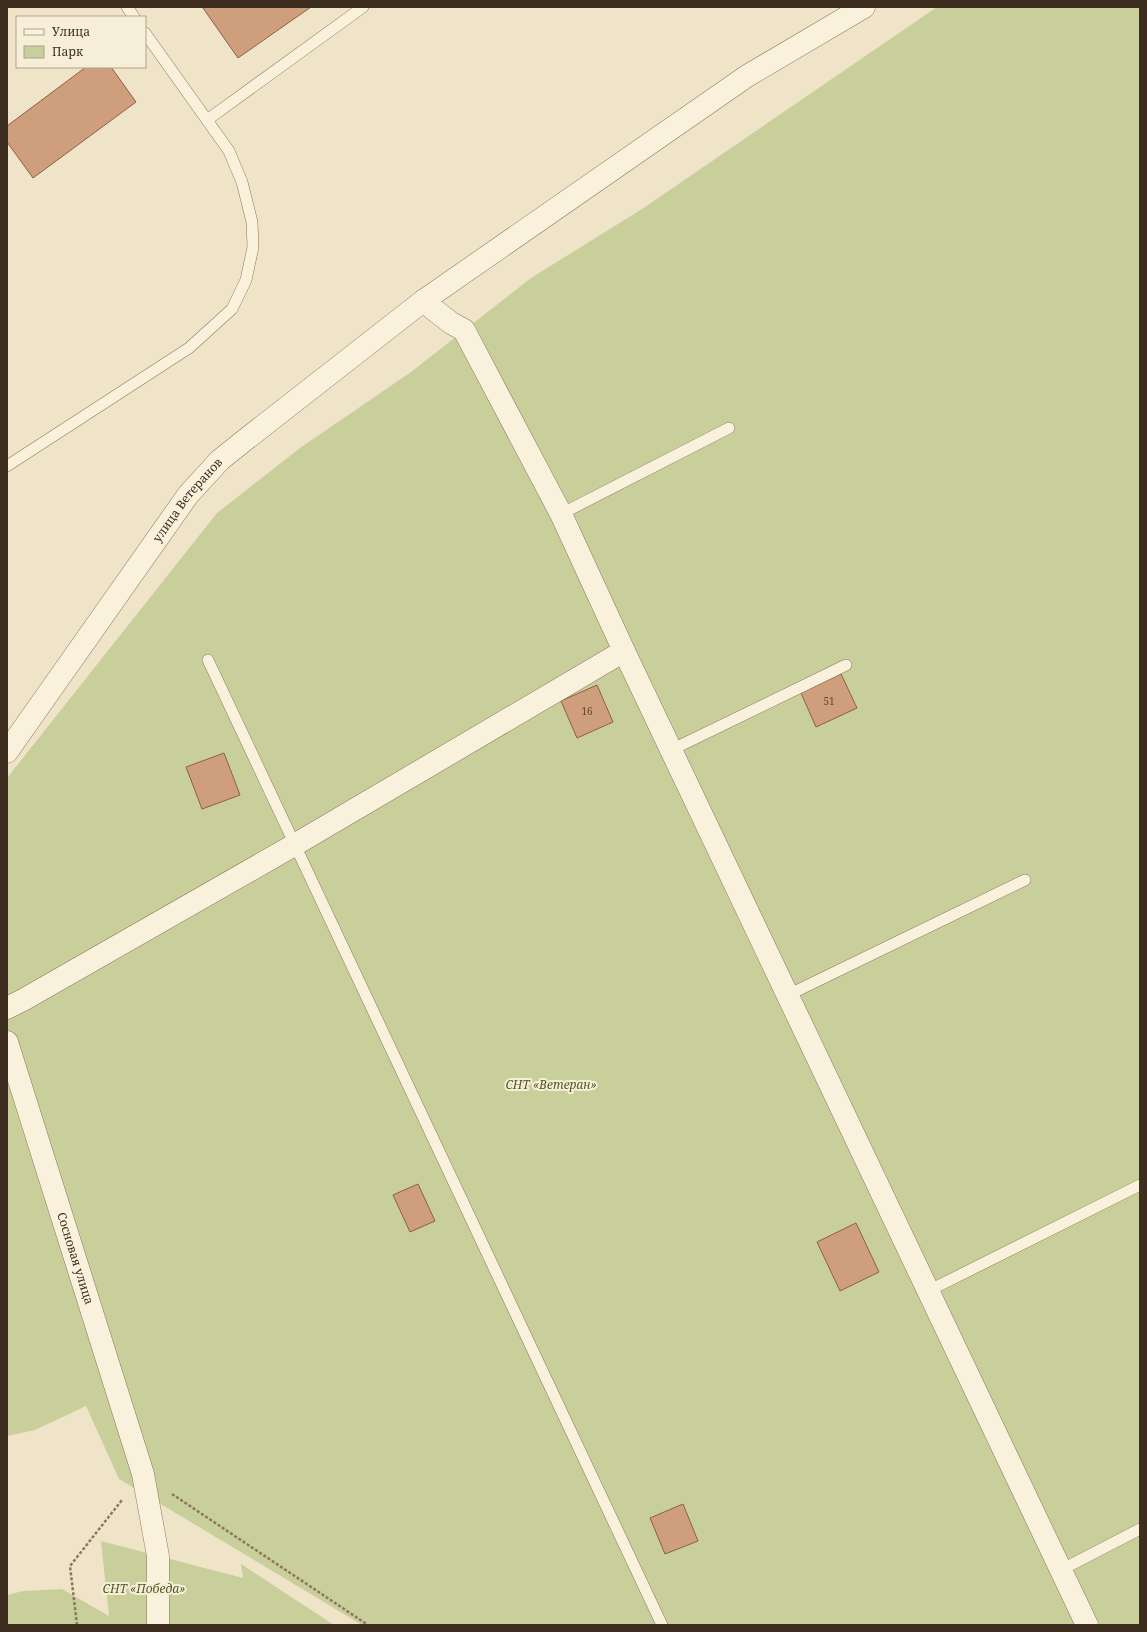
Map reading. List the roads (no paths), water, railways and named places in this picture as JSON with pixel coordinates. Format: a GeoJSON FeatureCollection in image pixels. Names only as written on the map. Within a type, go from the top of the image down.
{"type":"FeatureCollection","features":[{"type":"Feature","properties":{"kind":"street","name":"улица Ветеранов"},"geometry":{"type":"LineString","coordinates":[[7,752],[188,495],[220,460],[423,301],[747,76],[864,7]]}},
{"type":"Feature","properties":{"kind":"street"},"geometry":{"type":"LineString","coordinates":[[423,301],[451,323],[464,330],[561,514],[624,651],[1087,1625]]}},
{"type":"Feature","properties":{"kind":"street"},"geometry":{"type":"LineString","coordinates":[[7,1008],[296,844],[624,651]]}},
{"type":"Feature","properties":{"kind":"street","name":"Сосновая улица"},"geometry":{"type":"LineString","coordinates":[[7,1042],[143,1474],[158,1556],[158,1625]]}},
{"type":"Feature","properties":{"kind":"lane"},"geometry":{"type":"LineString","coordinates":[[127,7],[133,16]]}},
{"type":"Feature","properties":{"kind":"lane"},"geometry":{"type":"LineString","coordinates":[[207,120],[363,7]]}},
{"type":"Feature","properties":{"kind":"lane"},"geometry":{"type":"LineString","coordinates":[[7,466],[189,348],[232,309],[246,280],[253,247],[252,222],[242,182],[229,151],[146,34]]}},
{"type":"Feature","properties":{"kind":"lane"},"geometry":{"type":"LineString","coordinates":[[561,514],[728,428]]}},
{"type":"Feature","properties":{"kind":"lane"},"geometry":{"type":"LineString","coordinates":[[208,660],[296,844],[662,1625]]}},
{"type":"Feature","properties":{"kind":"lane"},"geometry":{"type":"LineString","coordinates":[[671,750],[846,665]]}},
{"type":"Feature","properties":{"kind":"lane"},"geometry":{"type":"LineString","coordinates":[[788,995],[1025,880]]}},
{"type":"Feature","properties":{"kind":"lane"},"geometry":{"type":"LineString","coordinates":[[928,1291],[1140,1185]]}},
{"type":"Feature","properties":{"kind":"lane"},"geometry":{"type":"LineString","coordinates":[[1061,1570],[1140,1530]]}},
{"type":"Feature","properties":{"kind":"park label","name":"СНТ «Ветеран»"},"geometry":{"type":"Point","coordinates":[551,1085]}},
{"type":"Feature","properties":{"kind":"park label","name":"СНТ «Победа»"},"geometry":{"type":"Point","coordinates":[144,1589]}}]}
